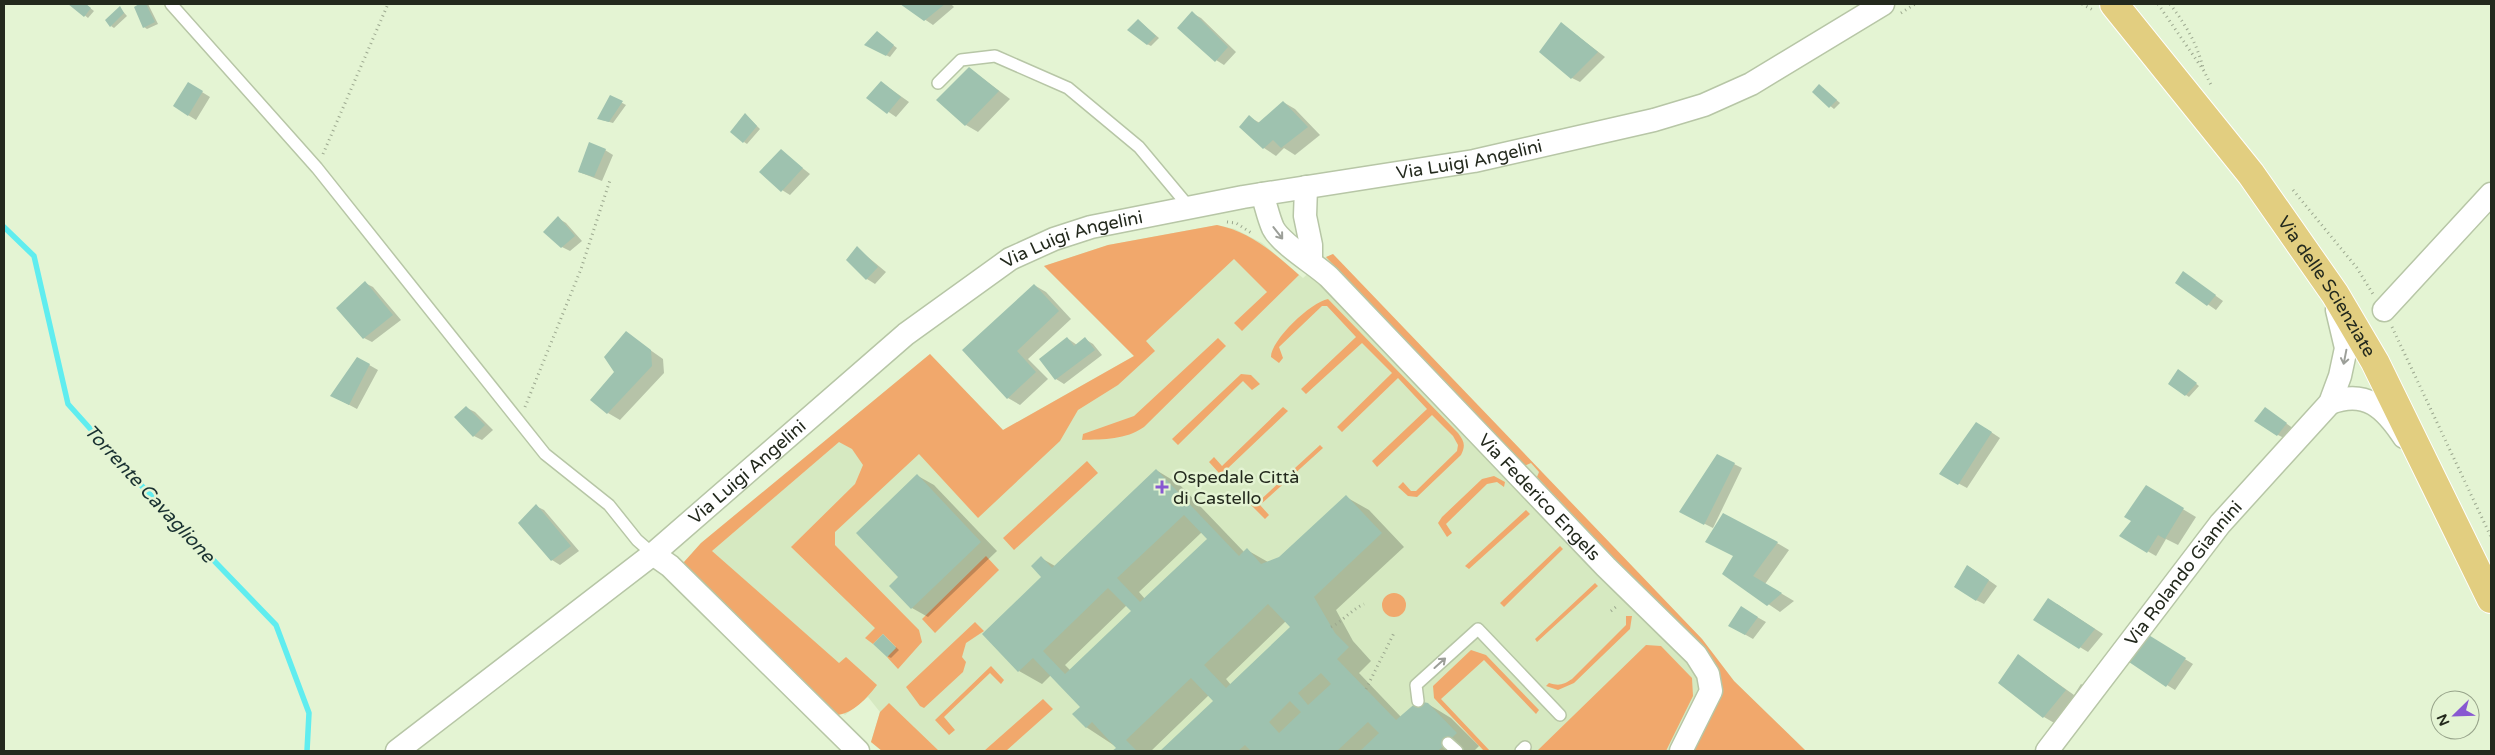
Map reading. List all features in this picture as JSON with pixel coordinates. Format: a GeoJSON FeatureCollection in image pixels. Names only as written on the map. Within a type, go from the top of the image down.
{"type":"FeatureCollection","features":[{"type":"Feature","properties":{"kind":"main road","name":"Via delle Scienziate"},"geometry":{"type":"LineString","coordinates":[[2114,4],[2233,151],[2315,262],[2375,362],[2491,599]]}},
{"type":"Feature","properties":{"kind":"street","name":"Via Luigi Angelini"},"geometry":{"type":"LineString","coordinates":[[397,751],[653,554],[906,334],[1010,259],[1054,239],[1091,227],[1262,194],[1483,159],[1645,122],[1704,105],[1751,84],[1882,4]]}},
{"type":"Feature","properties":{"kind":"street"},"geometry":{"type":"LineString","coordinates":[[1306,187],[1305,216],[1311,245],[1311,260]]}},
{"type":"Feature","properties":{"kind":"street","name":"Via Federico Engels"},"geometry":{"type":"LineString","coordinates":[[1262,194],[1274,229],[1287,244],[1311,260],[1329,277],[1606,567],[1696,655],[1708,674],[1711,691],[1681,751]]}},
{"type":"Feature","properties":{"kind":"street"},"geometry":{"type":"LineString","coordinates":[[2384,310],[2491,194]]}},
{"type":"Feature","properties":{"kind":"street","name":"Via Rolando Giannini"},"geometry":{"type":"LineString","coordinates":[[2047,751],[2220,524],[2330,403],[2344,360],[2345,335],[2335,304],[2315,262]]}},
{"type":"Feature","properties":{"kind":"street"},"geometry":{"type":"LineString","coordinates":[[2330,403],[2359,398],[2380,408],[2401,433],[2439,490]]}},
{"type":"Feature","properties":{"kind":"street"},"geometry":{"type":"LineString","coordinates":[[653,554],[670,566],[858,751]]}},
{"type":"Feature","properties":{"kind":"lane"},"geometry":{"type":"LineString","coordinates":[[171,4],[317,168],[545,454],[609,506],[637,540],[653,554]]}},
{"type":"Feature","properties":{"kind":"lane"},"geometry":{"type":"LineString","coordinates":[[938,83],[961,60],[995,56],[1068,88],[1139,147],[1190,208]]}},
{"type":"Feature","properties":{"kind":"lane"},"geometry":{"type":"LineString","coordinates":[[1418,701],[1416,685],[1478,629],[1560,715]]}},
{"type":"Feature","properties":{"kind":"lane"},"geometry":{"type":"LineString","coordinates":[[1448,742],[1457,751]]}},
{"type":"Feature","properties":{"kind":"path"},"geometry":{"type":"LineString","coordinates":[[317,168],[388,4]]}},
{"type":"Feature","properties":{"kind":"path"},"geometry":{"type":"LineString","coordinates":[[2158,4],[2204,71],[2216,92]]}},
{"type":"Feature","properties":{"kind":"path"},"geometry":{"type":"LineString","coordinates":[[2170,4],[2190,31],[2200,52],[2204,71]]}},
{"type":"Feature","properties":{"kind":"path"},"geometry":{"type":"LineString","coordinates":[[520,421],[581,269],[610,180]]}},
{"type":"Feature","properties":{"kind":"path"},"geometry":{"type":"LineString","coordinates":[[2289,185],[2357,268],[2384,310],[2491,537]]}},
{"type":"Feature","properties":{"kind":"path"},"geometry":{"type":"LineString","coordinates":[[1218,220],[1236,224],[1259,238]]}},
{"type":"Feature","properties":{"kind":"path"},"geometry":{"type":"LineString","coordinates":[[1331,627],[1353,609],[1364,604]]}},
{"type":"Feature","properties":{"kind":"path"},"geometry":{"type":"LineString","coordinates":[[1612,610],[1617,606]]}},
{"type":"Feature","properties":{"kind":"path"},"geometry":{"type":"LineString","coordinates":[[1366,689],[1394,633]]}},
{"type":"Feature","properties":{"kind":"shaded area","name":"Ospedale Città di Castello"},"geometry":{"type":"Polygon","coordinates":[[[1217,225],[1235,229],[1262,243],[1303,278],[1326,257],[1333,254],[1702,639],[1734,681],[1806,751],[882,751],[871,742],[880,712],[868,697],[845,715],[684,562],[701,543],[930,354],[1003,430],[1134,356],[1044,266],[1108,245],[1217,225]]]}},
{"type":"Feature","properties":{"kind":"shaded area"},"geometry":{"type":"Polygon","coordinates":[[[1217,225],[1241,233],[1261,244],[1299,275],[1242,331],[1234,323],[1267,292],[1234,259],[1146,341],[1155,351],[1118,385],[1078,410],[1060,441],[978,518],[919,454],[835,532],[835,545],[919,630],[922,642],[898,669],[887,657],[896,647],[883,634],[873,644],[865,638],[875,628],[791,547],[855,484],[863,465],[852,449],[839,442],[712,551],[839,663],[846,657],[877,685],[864,700],[848,712],[836,715],[684,574],[684,562],[701,543],[930,354],[1003,430],[1134,356],[1044,266],[1108,245],[1217,225]]]}},
{"type":"Feature","properties":{"kind":"shaded area"},"geometry":{"type":"Polygon","coordinates":[[[1333,254],[1702,639],[1734,681],[1806,751],[1691,751],[1707,656],[1537,477],[1539,472],[1531,463],[1524,466],[1326,257],[1333,254]]]}},
{"type":"Feature","properties":{"kind":"shaded area"},"geometry":{"type":"Polygon","coordinates":[[[1328,299],[1458,433],[1463,441],[1464,446],[1461,455],[1417,497],[1408,496],[1398,487],[1403,482],[1411,491],[1416,491],[1457,451],[1458,445],[1453,436],[1432,415],[1377,467],[1372,461],[1427,409],[1398,378],[1342,432],[1337,427],[1392,373],[1362,343],[1306,394],[1301,389],[1356,337],[1327,306],[1322,306],[1279,347],[1283,358],[1279,363],[1271,357],[1278,341],[1293,323],[1312,307],[1328,299]]]}},
{"type":"Feature","properties":{"kind":"shaded area"},"geometry":{"type":"Polygon","coordinates":[[[1218,338],[1226,346],[1144,427],[1122,437],[1082,440],[1083,434],[1134,416],[1218,338]]]}},
{"type":"Feature","properties":{"kind":"shaded area"},"geometry":{"type":"Polygon","coordinates":[[[1241,374],[1251,375],[1260,384],[1252,390],[1243,381],[1178,445],[1172,439],[1241,374]]]}},
{"type":"Feature","properties":{"kind":"shaded area"},"geometry":{"type":"Polygon","coordinates":[[[1283,407],[1288,411],[1226,470],[1234,478],[1229,484],[1209,462],[1214,457],[1222,466],[1283,407]]]}},
{"type":"Feature","properties":{"kind":"shaded area"},"geometry":{"type":"Polygon","coordinates":[[[1320,445],[1323,448],[1260,505],[1269,515],[1265,519],[1244,498],[1248,494],[1257,503],[1320,445]]]}},
{"type":"Feature","properties":{"kind":"shaded area"},"geometry":{"type":"Polygon","coordinates":[[[1087,461],[1098,473],[1014,550],[1003,538],[1087,461]]]}},
{"type":"Feature","properties":{"kind":"shaded area"},"geometry":{"type":"Polygon","coordinates":[[[1494,476],[1505,482],[1504,487],[1497,482],[1487,484],[1446,524],[1452,533],[1447,537],[1438,523],[1442,517],[1482,479],[1494,476]]]}},
{"type":"Feature","properties":{"kind":"shaded area"},"geometry":{"type":"Polygon","coordinates":[[[1526,510],[1530,514],[1469,569],[1465,566],[1526,510]]]}},
{"type":"Feature","properties":{"kind":"shaded area"},"geometry":{"type":"Polygon","coordinates":[[[1560,546],[1563,549],[1504,607],[1500,603],[1560,546]]]}},
{"type":"Feature","properties":{"kind":"shaded area"},"geometry":{"type":"Polygon","coordinates":[[[986,556],[999,570],[935,633],[922,619],[986,556]]]}},
{"type":"Feature","properties":{"kind":"shaded area"},"geometry":{"type":"Polygon","coordinates":[[[1595,583],[1598,586],[1537,642],[1535,639],[1595,583]]]}},
{"type":"Feature","properties":{"kind":"shaded area"},"geometry":{"type":"Polygon","coordinates":[[[1394,593],[1403,596],[1406,605],[1403,614],[1394,617],[1385,614],[1382,605],[1385,596],[1394,593]]]}},
{"type":"Feature","properties":{"kind":"shaded area"},"geometry":{"type":"Polygon","coordinates":[[[1626,616],[1632,616],[1630,629],[1574,683],[1558,690],[1546,686],[1549,683],[1566,683],[1572,679],[1626,625],[1626,616]]]}},
{"type":"Feature","properties":{"kind":"shaded area"},"geometry":{"type":"Polygon","coordinates":[[[975,622],[984,631],[966,643],[962,657],[966,662],[963,672],[924,708],[920,706],[906,687],[975,622]]]}},
{"type":"Feature","properties":{"kind":"shaded area"},"geometry":{"type":"Polygon","coordinates":[[[1646,645],[1661,646],[1692,678],[1693,696],[1666,751],[1537,751],[1646,645]]]}},
{"type":"Feature","properties":{"kind":"shaded area"},"geometry":{"type":"Polygon","coordinates":[[[1471,650],[1486,655],[1539,710],[1536,714],[1484,660],[1441,699],[1490,751],[1484,751],[1434,698],[1433,686],[1471,650]]]}},
{"type":"Feature","properties":{"kind":"shaded area"},"geometry":{"type":"Polygon","coordinates":[[[991,666],[1004,680],[1001,684],[990,673],[944,717],[955,730],[949,735],[935,720],[991,666]]]}},
{"type":"Feature","properties":{"kind":"shaded area"},"geometry":{"type":"Polygon","coordinates":[[[1043,699],[1053,709],[1006,751],[984,751],[1043,699]]]}},
{"type":"Feature","properties":{"kind":"shaded area"},"geometry":{"type":"Polygon","coordinates":[[[889,703],[939,751],[882,751],[871,742],[880,712],[889,703]]]}},
{"type":"Feature","properties":{"kind":"building"},"geometry":{"type":"Polygon","coordinates":[[[68,4],[86,4],[91,8],[84,17],[68,4]]]}},
{"type":"Feature","properties":{"kind":"building"},"geometry":{"type":"Polygon","coordinates":[[[139,4],[146,4],[155,22],[143,28],[134,7],[139,4]]]}},
{"type":"Feature","properties":{"kind":"building"},"geometry":{"type":"Polygon","coordinates":[[[900,4],[945,4],[924,21],[900,4]]]}},
{"type":"Feature","properties":{"kind":"building"},"geometry":{"type":"Polygon","coordinates":[[[120,6],[124,13],[110,27],[105,20],[120,6]]]}},
{"type":"Feature","properties":{"kind":"building"},"geometry":{"type":"Polygon","coordinates":[[[1192,11],[1228,47],[1215,62],[1177,28],[1192,11]]]}},
{"type":"Feature","properties":{"kind":"building"},"geometry":{"type":"Polygon","coordinates":[[[1138,19],[1156,36],[1147,45],[1127,30],[1138,19]]]}},
{"type":"Feature","properties":{"kind":"building"},"geometry":{"type":"Polygon","coordinates":[[[1561,22],[1598,52],[1571,79],[1539,52],[1561,22]]]}},
{"type":"Feature","properties":{"kind":"building"},"geometry":{"type":"Polygon","coordinates":[[[877,31],[894,45],[886,56],[864,45],[877,31]]]}},
{"type":"Feature","properties":{"kind":"building"},"geometry":{"type":"Polygon","coordinates":[[[969,67],[999,91],[965,126],[936,100],[969,67]]]}},
{"type":"Feature","properties":{"kind":"building"},"geometry":{"type":"Polygon","coordinates":[[[881,81],[901,97],[887,114],[866,98],[881,81]]]}},
{"type":"Feature","properties":{"kind":"building"},"geometry":{"type":"Polygon","coordinates":[[[188,82],[203,91],[188,116],[173,106],[188,82]]]}},
{"type":"Feature","properties":{"kind":"building"},"geometry":{"type":"Polygon","coordinates":[[[1819,84],[1837,100],[1829,108],[1812,92],[1819,84]]]}},
{"type":"Feature","properties":{"kind":"building"},"geometry":{"type":"Polygon","coordinates":[[[610,95],[623,101],[609,122],[597,119],[610,95]]]}},
{"type":"Feature","properties":{"kind":"building"},"geometry":{"type":"Polygon","coordinates":[[[1283,101],[1308,127],[1281,148],[1273,140],[1263,149],[1239,127],[1249,115],[1258,123],[1283,101]]]}},
{"type":"Feature","properties":{"kind":"building"},"geometry":{"type":"Polygon","coordinates":[[[745,113],[757,126],[743,143],[730,132],[745,113]]]}},
{"type":"Feature","properties":{"kind":"building"},"geometry":{"type":"Polygon","coordinates":[[[589,142],[606,149],[594,177],[578,172],[589,142]]]}},
{"type":"Feature","properties":{"kind":"building"},"geometry":{"type":"Polygon","coordinates":[[[781,149],[803,168],[781,192],[759,172],[781,149]]]}},
{"type":"Feature","properties":{"kind":"building"},"geometry":{"type":"Polygon","coordinates":[[[558,216],[575,236],[561,248],[543,232],[558,216]]]}},
{"type":"Feature","properties":{"kind":"building"},"geometry":{"type":"Polygon","coordinates":[[[857,246],[878,267],[866,280],[846,260],[857,246]]]}},
{"type":"Feature","properties":{"kind":"building"},"geometry":{"type":"Polygon","coordinates":[[[2183,271],[2216,295],[2207,306],[2175,283],[2183,271]]]}},
{"type":"Feature","properties":{"kind":"building"},"geometry":{"type":"Polygon","coordinates":[[[365,281],[393,315],[363,339],[336,308],[365,281]]]}},
{"type":"Feature","properties":{"kind":"building"},"geometry":{"type":"Polygon","coordinates":[[[1034,284],[1059,311],[1017,351],[1036,372],[1007,399],[962,350],[1034,284]]]}},
{"type":"Feature","properties":{"kind":"building"},"geometry":{"type":"Polygon","coordinates":[[[626,331],[651,350],[652,366],[607,414],[590,400],[614,372],[604,357],[626,331]]]}},
{"type":"Feature","properties":{"kind":"building"},"geometry":{"type":"Polygon","coordinates":[[[1067,337],[1074,346],[1085,337],[1095,350],[1055,380],[1039,359],[1067,337]]]}},
{"type":"Feature","properties":{"kind":"building"},"geometry":{"type":"Polygon","coordinates":[[[357,357],[370,364],[349,405],[330,396],[357,357]]]}},
{"type":"Feature","properties":{"kind":"building"},"geometry":{"type":"Polygon","coordinates":[[[2178,369],[2197,383],[2185,396],[2168,384],[2178,369]]]}},
{"type":"Feature","properties":{"kind":"building"},"geometry":{"type":"Polygon","coordinates":[[[466,406],[485,425],[473,437],[454,417],[466,406]]]}},
{"type":"Feature","properties":{"kind":"building"},"geometry":{"type":"Polygon","coordinates":[[[2265,407],[2287,423],[2277,436],[2254,421],[2265,407]]]}},
{"type":"Feature","properties":{"kind":"building"},"geometry":{"type":"Polygon","coordinates":[[[1976,422],[1992,432],[1958,485],[1939,474],[1976,422]]]}},
{"type":"Feature","properties":{"kind":"building"},"geometry":{"type":"Polygon","coordinates":[[[1717,454],[1735,463],[1704,525],[1679,512],[1717,454]]]}},
{"type":"Feature","properties":{"kind":"building"},"geometry":{"type":"Polygon","coordinates":[[[1156,469],[1239,556],[1247,548],[1261,564],[1279,557],[1346,495],[1382,533],[1314,597],[1335,633],[1349,647],[1337,659],[1396,720],[1418,701],[1428,703],[1457,733],[1440,751],[1360,751],[1379,733],[1368,722],[1337,751],[1251,751],[1245,745],[1238,751],[1160,751],[1213,701],[1191,678],[1126,740],[1137,751],[1112,751],[1116,748],[1092,722],[1086,728],[1072,714],[1080,707],[1033,658],[1018,672],[982,634],[1041,577],[1031,566],[1041,556],[1052,568],[1156,469]],[[1184,515],[1117,578],[1140,602],[1207,539],[1184,515]],[[1108,588],[1043,651],[1065,674],[1131,611],[1108,588]],[[1268,604],[1204,665],[1226,688],[1290,627],[1268,604]],[[1321,673],[1298,693],[1308,705],[1331,684],[1321,673]],[[1290,701],[1269,722],[1279,733],[1301,712],[1290,701]]]}},
{"type":"Feature","properties":{"kind":"building"},"geometry":{"type":"Polygon","coordinates":[[[917,474],[981,542],[911,609],[889,586],[898,577],[856,533],[917,474]]]}},
{"type":"Feature","properties":{"kind":"building"},"geometry":{"type":"Polygon","coordinates":[[[2146,485],[2184,508],[2165,539],[2158,535],[2147,553],[2119,536],[2131,521],[2124,517],[2146,485]]]}},
{"type":"Feature","properties":{"kind":"building"},"geometry":{"type":"Polygon","coordinates":[[[536,504],[571,546],[551,561],[518,523],[536,504]]]}},
{"type":"Feature","properties":{"kind":"building"},"geometry":{"type":"Polygon","coordinates":[[[1723,513],[1778,542],[1753,576],[1782,593],[1767,606],[1722,574],[1733,556],[1705,542],[1723,513]]]}},
{"type":"Feature","properties":{"kind":"building"},"geometry":{"type":"Polygon","coordinates":[[[1967,565],[1989,580],[1976,601],[1954,587],[1967,565]]]}},
{"type":"Feature","properties":{"kind":"building"},"geometry":{"type":"Polygon","coordinates":[[[2048,598],[2095,629],[2079,649],[2033,620],[2048,598]]]}},
{"type":"Feature","properties":{"kind":"building"},"geometry":{"type":"Polygon","coordinates":[[[1741,606],[1758,617],[1745,635],[1728,626],[1741,606]]]}},
{"type":"Feature","properties":{"kind":"building"},"geometry":{"type":"Polygon","coordinates":[[[883,634],[896,648],[887,657],[873,644],[883,634]]]}},
{"type":"Feature","properties":{"kind":"building"},"geometry":{"type":"Polygon","coordinates":[[[2147,634],[2186,658],[2166,687],[2129,662],[2147,634]]]}},
{"type":"Feature","properties":{"kind":"building"},"geometry":{"type":"Polygon","coordinates":[[[2018,654],[2066,690],[2043,718],[1998,683],[2018,654]]]}},
{"type":"Feature","properties":{"kind":"waterway","name":"Torrente Cavaglione"},"geometry":{"type":"LineString","coordinates":[[4,227],[34,256],[68,404],[139,483],[276,625],[309,713],[307,751]]}},
{"type":"Feature","properties":{"kind":"place","name":"Ospedale Città di Castello"},"geometry":{"type":"Point","coordinates":[1162,487]}}]}
